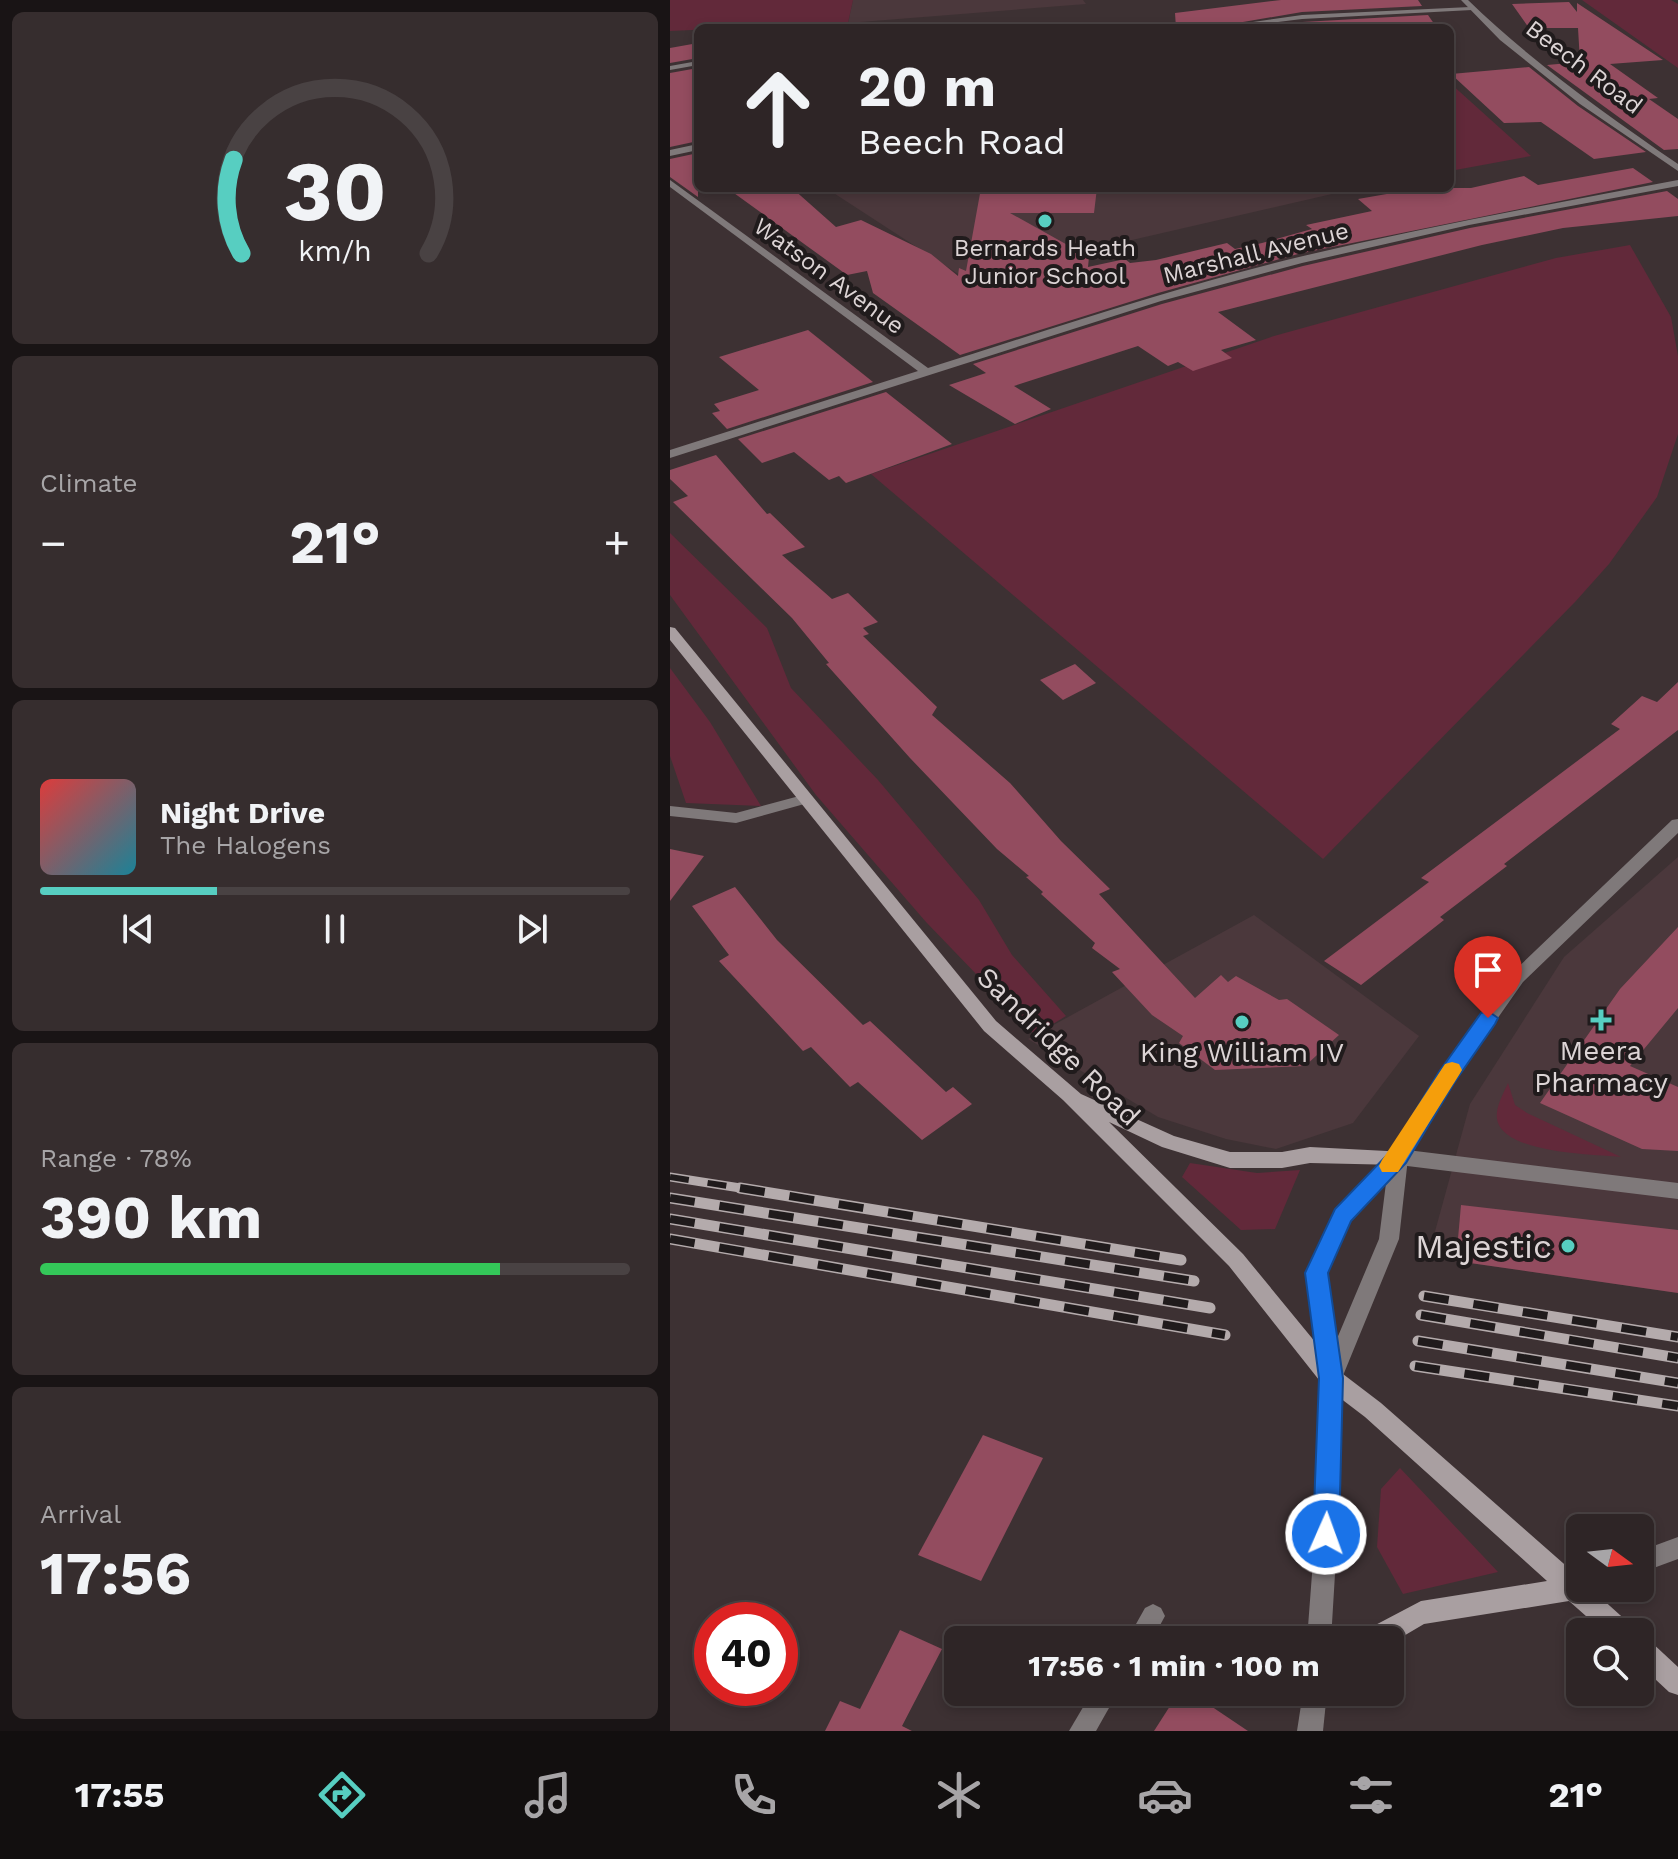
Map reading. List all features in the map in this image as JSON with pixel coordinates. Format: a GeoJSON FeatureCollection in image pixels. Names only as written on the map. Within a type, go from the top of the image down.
{"type":"FeatureCollection","features":[{"type":"Feature","properties":{"kind":"main road","name":"Sandridge Road"},"geometry":{"type":"LineString","coordinates":[[670,631],[803,800],[990,1026],[1070,1095],[1246,1271],[1331,1378],[1373,1410],[1566,1577]]}},
{"type":"Feature","properties":{"kind":"main road"},"geometry":{"type":"LineString","coordinates":[[1070,1095],[1169,1142],[1230,1160],[1282,1160],[1310,1155],[1399,1157]]}},
{"type":"Feature","properties":{"kind":"main road"},"geometry":{"type":"LineString","coordinates":[[1398,1626],[1421,1613],[1566,1589]]}},
{"type":"Feature","properties":{"kind":"main road","name":"Sandridge Road"},"geometry":{"type":"LineString","coordinates":[[1593,1602],[1608,1618]]}},
{"type":"Feature","properties":{"kind":"main road"},"geometry":{"type":"LineString","coordinates":[[1654,1662],[1678,1683]]}},
{"type":"Feature","properties":{"kind":"street","name":"Beech Road"},"geometry":{"type":"LineString","coordinates":[[1464,0],[1470,9],[1583,102],[1678,168]]}},
{"type":"Feature","properties":{"kind":"street"},"geometry":{"type":"LineString","coordinates":[[1247,24],[1302,17],[1470,9]]}},
{"type":"Feature","properties":{"kind":"street"},"geometry":{"type":"LineString","coordinates":[[670,68],[694,64]]}},
{"type":"Feature","properties":{"kind":"street"},"geometry":{"type":"LineString","coordinates":[[670,153],[694,148]]}},
{"type":"Feature","properties":{"kind":"street","name":"Watson Avenue"},"geometry":{"type":"LineString","coordinates":[[670,183],[926,372]]}},
{"type":"Feature","properties":{"kind":"street","name":"Marshall Avenue"},"geometry":{"type":"LineString","coordinates":[[670,454],[1157,299],[1300,260],[1483,219],[1678,183]]}},
{"type":"Feature","properties":{"kind":"street"},"geometry":{"type":"LineString","coordinates":[[670,811],[736,818],[803,800]]}},
{"type":"Feature","properties":{"kind":"street"},"geometry":{"type":"LineString","coordinates":[[1320,1626],[1328,1508],[1331,1378],[1316,1273],[1343,1215],[1399,1157],[1447,1077],[1517,978],[1678,824]]}},
{"type":"Feature","properties":{"kind":"street"},"geometry":{"type":"LineString","coordinates":[[1399,1157],[1678,1191]]}},
{"type":"Feature","properties":{"kind":"street"},"geometry":{"type":"LineString","coordinates":[[1331,1378],[1389,1239],[1399,1157]]}},
{"type":"Feature","properties":{"kind":"street"},"geometry":{"type":"LineString","coordinates":[[1654,1557],[1678,1548]]}},
{"type":"Feature","properties":{"kind":"street"},"geometry":{"type":"LineString","coordinates":[[1147,1626],[1153,1616]]}},
{"type":"Feature","properties":{"kind":"street"},"geometry":{"type":"LineString","coordinates":[[1082,1731],[1097,1706]]}},
{"type":"Feature","properties":{"kind":"street"},"geometry":{"type":"LineString","coordinates":[[1310,1731],[1313,1706]]}},
{"type":"Feature","properties":{"kind":"shaded area"},"geometry":{"type":"Polygon","coordinates":[[[670,0],[853,0],[848,23],[694,24],[694,30],[670,31],[670,0]]]}},
{"type":"Feature","properties":{"kind":"shaded area"},"geometry":{"type":"Polygon","coordinates":[[[853,0],[1083,0],[1086,4],[848,23],[853,0]]]}},
{"type":"Feature","properties":{"kind":"shaded area"},"geometry":{"type":"Polygon","coordinates":[[[1582,0],[1671,0],[1678,4],[1678,68],[1582,0]]]}},
{"type":"Feature","properties":{"kind":"shaded area"},"geometry":{"type":"Polygon","coordinates":[[[1454,87],[1531,156],[1454,170],[1454,87]]]}},
{"type":"Feature","properties":{"kind":"shaded area","name":"Bernards Heath Junior School"},"geometry":{"type":"Polygon","coordinates":[[[832,192],[1341,192],[1132,240],[975,285],[832,192]]]}},
{"type":"Feature","properties":{"kind":"shaded area"},"geometry":{"type":"Polygon","coordinates":[[[1630,245],[1671,317],[1678,356],[1678,434],[1657,497],[1609,564],[1575,602],[1323,859],[871,474],[1274,336],[1556,258],[1630,245]]]}},
{"type":"Feature","properties":{"kind":"shaded area"},"geometry":{"type":"Polygon","coordinates":[[[670,533],[767,628],[791,688],[878,780],[979,900],[1012,955],[1066,1016],[1035,1035],[926,922],[816,795],[670,595],[670,533]]]}},
{"type":"Feature","properties":{"kind":"shaded area"},"geometry":{"type":"Polygon","coordinates":[[[670,668],[710,722],[761,806],[686,803],[670,756],[670,668]]]}},
{"type":"Feature","properties":{"kind":"shaded area"},"geometry":{"type":"Polygon","coordinates":[[[1678,857],[1678,1293],[1428,1257],[1470,1104],[1564,957],[1678,857]]]}},
{"type":"Feature","properties":{"kind":"shaded area"},"geometry":{"type":"Polygon","coordinates":[[[1254,915],[1419,1036],[1353,1123],[1276,1149],[1226,1139],[1158,1117],[1028,1039],[1254,915]]]}},
{"type":"Feature","properties":{"kind":"shaded area"},"geometry":{"type":"Polygon","coordinates":[[[1508,1083],[1515,1105],[1527,1113],[1621,1157],[1568,1153],[1526,1144],[1510,1136],[1499,1126],[1497,1112],[1508,1083]]]}},
{"type":"Feature","properties":{"kind":"shaded area"},"geometry":{"type":"Polygon","coordinates":[[[1190,1163],[1257,1173],[1300,1170],[1275,1229],[1241,1230],[1182,1177],[1190,1163]]]}},
{"type":"Feature","properties":{"kind":"shaded area"},"geometry":{"type":"Polygon","coordinates":[[[1400,1468],[1498,1572],[1403,1594],[1377,1547],[1381,1489],[1400,1468]]]}},
{"type":"Feature","properties":{"kind":"building"},"geometry":{"type":"Polygon","coordinates":[[[1281,0],[1418,0],[1422,6],[1302,12],[1232,24],[1176,24],[1175,13],[1281,0]]]}},
{"type":"Feature","properties":{"kind":"building"},"geometry":{"type":"Polygon","coordinates":[[[1569,2],[1577,12],[1577,3],[1663,60],[1610,64],[1658,98],[1649,99],[1678,119],[1678,149],[1664,150],[1547,65],[1580,62],[1578,28],[1529,28],[1512,4],[1569,2]]]}},
{"type":"Feature","properties":{"kind":"building"},"geometry":{"type":"Polygon","coordinates":[[[1428,15],[1434,24],[1287,24],[1428,15]]]}},
{"type":"Feature","properties":{"kind":"building"},"geometry":{"type":"Polygon","coordinates":[[[694,44],[694,59],[670,63],[670,48],[694,44]]]}},
{"type":"Feature","properties":{"kind":"building"},"geometry":{"type":"Polygon","coordinates":[[[1529,67],[1578,106],[1646,152],[1594,159],[1541,122],[1504,123],[1454,74],[1529,67]]]}},
{"type":"Feature","properties":{"kind":"building"},"geometry":{"type":"Polygon","coordinates":[[[694,69],[694,142],[670,147],[670,73],[694,69]]]}},
{"type":"Feature","properties":{"kind":"building"},"geometry":{"type":"Polygon","coordinates":[[[694,154],[694,192],[698,192],[698,197],[670,177],[670,159],[694,154]]]}},
{"type":"Feature","properties":{"kind":"building"},"geometry":{"type":"Polygon","coordinates":[[[1633,168],[1653,182],[1298,254],[1158,293],[960,355],[873,293],[867,271],[847,275],[733,192],[797,192],[836,227],[861,220],[931,254],[958,276],[959,268],[966,271],[980,192],[1097,192],[1094,213],[1010,213],[1089,257],[1088,267],[1125,259],[1130,263],[1156,260],[1227,243],[1235,249],[1262,243],[1312,229],[1306,225],[1372,211],[1358,199],[1398,192],[1454,192],[1454,188],[1471,188],[1524,176],[1538,185],[1633,168]]]}},
{"type":"Feature","properties":{"kind":"building"},"geometry":{"type":"Polygon","coordinates":[[[1667,191],[1678,199],[1678,216],[1563,228],[1482,245],[1218,312],[1256,340],[1221,350],[1232,358],[1193,371],[1178,362],[1168,366],[1138,346],[1014,386],[1051,409],[1015,424],[949,385],[986,373],[973,364],[1162,304],[1303,266],[1470,228],[1667,191]]]}},
{"type":"Feature","properties":{"kind":"building"},"geometry":{"type":"Polygon","coordinates":[[[808,330],[873,382],[727,429],[712,413],[720,411],[714,404],[759,390],[719,357],[808,330]]]}},
{"type":"Feature","properties":{"kind":"building"},"geometry":{"type":"Polygon","coordinates":[[[886,392],[952,444],[846,483],[839,476],[829,480],[794,452],[762,463],[738,439],[886,392]]]}},
{"type":"Feature","properties":{"kind":"building"},"geometry":{"type":"Polygon","coordinates":[[[716,455],[767,514],[770,513],[805,547],[782,555],[832,599],[848,593],[878,622],[863,628],[869,634],[863,636],[937,707],[932,715],[1010,783],[1061,841],[1110,889],[1099,894],[1195,998],[1221,975],[1228,982],[1236,976],[1279,1000],[1287,999],[1339,1035],[1305,1066],[1215,1070],[1179,1043],[1183,1036],[1152,1015],[1112,972],[1120,969],[1092,948],[1095,943],[1041,894],[1043,892],[1026,877],[1029,876],[997,849],[826,664],[829,663],[792,618],[673,502],[688,496],[670,479],[670,470],[716,455]]]}},
{"type":"Feature","properties":{"kind":"building"},"geometry":{"type":"Polygon","coordinates":[[[1075,664],[1096,683],[1063,700],[1040,680],[1075,664]]]}},
{"type":"Feature","properties":{"kind":"building"},"geometry":{"type":"Polygon","coordinates":[[[1678,682],[1678,730],[1504,864],[1507,866],[1440,917],[1444,920],[1361,985],[1324,961],[1429,882],[1421,878],[1620,729],[1611,724],[1642,696],[1657,702],[1678,682]]]}},
{"type":"Feature","properties":{"kind":"building"},"geometry":{"type":"Polygon","coordinates":[[[670,849],[704,856],[670,901],[670,849]]]}},
{"type":"Feature","properties":{"kind":"building"},"geometry":{"type":"Polygon","coordinates":[[[735,887],[777,940],[863,1025],[870,1021],[946,1092],[953,1087],[972,1104],[922,1140],[858,1082],[850,1087],[811,1047],[803,1051],[719,961],[729,955],[692,906],[735,887]]]}},
{"type":"Feature","properties":{"kind":"building"},"geometry":{"type":"Polygon","coordinates":[[[1678,927],[1678,1008],[1630,1066],[1678,1087],[1678,1151],[1642,1149],[1540,1103],[1620,989],[1678,927]]]}},
{"type":"Feature","properties":{"kind":"building","name":"Majestic"},"geometry":{"type":"Polygon","coordinates":[[[1461,1205],[1678,1230],[1678,1293],[1456,1261],[1461,1205]]]}},
{"type":"Feature","properties":{"kind":"building"},"geometry":{"type":"Polygon","coordinates":[[[983,1435],[1043,1458],[981,1581],[918,1555],[983,1435]]]}},
{"type":"Feature","properties":{"kind":"building"},"geometry":{"type":"Polygon","coordinates":[[[900,1630],[942,1649],[902,1726],[912,1731],[825,1731],[840,1701],[860,1709],[900,1630]]]}},
{"type":"Feature","properties":{"kind":"building"},"geometry":{"type":"Polygon","coordinates":[[[1170,1706],[1211,1706],[1248,1731],[1154,1731],[1170,1706]]]}},
{"type":"Feature","properties":{"kind":"railway"},"geometry":{"type":"LineString","coordinates":[[670,1177],[753,1190]]}},
{"type":"Feature","properties":{"kind":"railway"},"geometry":{"type":"LineString","coordinates":[[740,1188],[1181,1260]]}},
{"type":"Feature","properties":{"kind":"railway"},"geometry":{"type":"LineString","coordinates":[[670,1198],[1194,1281]]}},
{"type":"Feature","properties":{"kind":"railway"},"geometry":{"type":"LineString","coordinates":[[670,1219],[1210,1308]]}},
{"type":"Feature","properties":{"kind":"railway"},"geometry":{"type":"LineString","coordinates":[[670,1239],[1225,1335]]}},
{"type":"Feature","properties":{"kind":"railway"},"geometry":{"type":"LineString","coordinates":[[1424,1296],[1678,1337]]}},
{"type":"Feature","properties":{"kind":"railway"},"geometry":{"type":"LineString","coordinates":[[1421,1315],[1678,1358]]}},
{"type":"Feature","properties":{"kind":"railway"},"geometry":{"type":"LineString","coordinates":[[1418,1341],[1678,1383]]}},
{"type":"Feature","properties":{"kind":"railway"},"geometry":{"type":"LineString","coordinates":[[1415,1366],[1678,1406]]}},
{"type":"Feature","properties":{"kind":"slow traffic"},"geometry":{"type":"LineString","coordinates":[[1390,1166],[1399,1157],[1452,1070]]}},
{"type":"Feature","properties":{"kind":"place","name":"Bernards Heath Junior School"},"geometry":{"type":"Point","coordinates":[1045,221]}},
{"type":"Feature","properties":{"kind":"place","name":"Meera Pharmacy"},"geometry":{"type":"Point","coordinates":[1601,1020]}},
{"type":"Feature","properties":{"kind":"place","name":"King William IV"},"geometry":{"type":"Point","coordinates":[1242,1022]}},
{"type":"Feature","properties":{"kind":"place","name":"Majestic"},"geometry":{"type":"Point","coordinates":[1568,1246]}},
{"type":"Feature","properties":{"kind":"route"},"geometry":{"type":"LineString","coordinates":[[1326,1534],[1331,1378],[1316,1273],[1343,1215],[1399,1157],[1447,1077],[1488,1018]]}}]}
